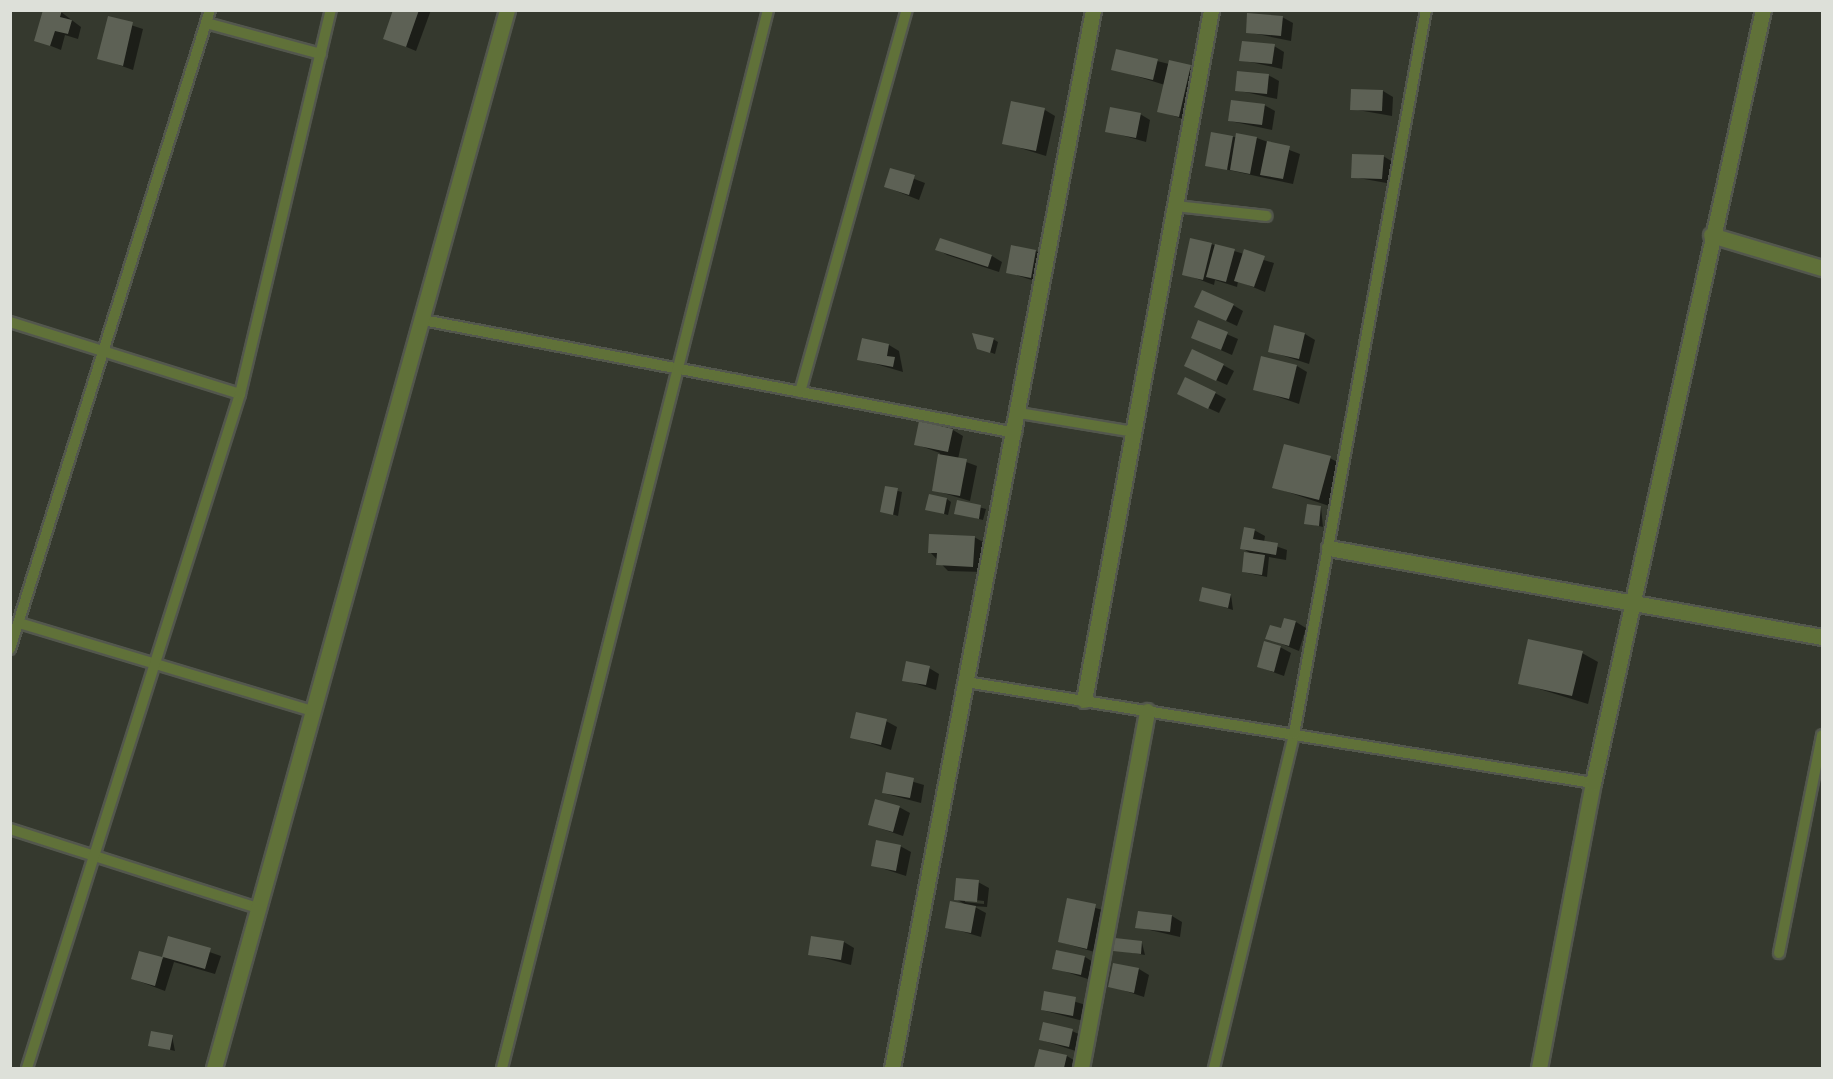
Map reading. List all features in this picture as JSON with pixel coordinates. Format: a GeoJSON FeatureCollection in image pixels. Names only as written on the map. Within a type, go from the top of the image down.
{"type":"FeatureCollection","features":[{"type":"Feature","properties":{"kind":"street"},"geometry":{"type":"LineString","coordinates":[[214,1068],[257,908],[315,712],[507,10]]}},
{"type":"Feature","properties":{"kind":"street"},"geometry":{"type":"LineString","coordinates":[[892,1068],[1016,433],[1093,10]]}},
{"type":"Feature","properties":{"kind":"street"},"geometry":{"type":"LineString","coordinates":[[1084,700],[1211,10]]}},
{"type":"Feature","properties":{"kind":"street"},"geometry":{"type":"LineString","coordinates":[[1539,1068],[1593,783],[1711,235],[1763,10]]}},
{"type":"Feature","properties":{"kind":"street"},"geometry":{"type":"LineString","coordinates":[[1711,235],[1822,268]]}},
{"type":"Feature","properties":{"kind":"street"},"geometry":{"type":"LineString","coordinates":[[1329,548],[1822,637]]}},
{"type":"Feature","properties":{"kind":"street"},"geometry":{"type":"LineString","coordinates":[[1081,1068],[1147,711]]}},
{"type":"Feature","properties":{"kind":"lane"},"geometry":{"type":"LineString","coordinates":[[10,649],[105,352],[210,10]]}},
{"type":"Feature","properties":{"kind":"lane"},"geometry":{"type":"LineString","coordinates":[[27,1068],[240,394],[331,10]]}},
{"type":"Feature","properties":{"kind":"lane"},"geometry":{"type":"LineString","coordinates":[[502,1068],[675,368],[768,10]]}},
{"type":"Feature","properties":{"kind":"lane"},"geometry":{"type":"LineString","coordinates":[[800,392],[907,10]]}},
{"type":"Feature","properties":{"kind":"lane"},"geometry":{"type":"LineString","coordinates":[[1214,1068],[1294,734],[1426,10]]}},
{"type":"Feature","properties":{"kind":"lane"},"geometry":{"type":"LineString","coordinates":[[206,23],[321,54]]}},
{"type":"Feature","properties":{"kind":"lane"},"geometry":{"type":"LineString","coordinates":[[1176,206],[1266,216]]}},
{"type":"Feature","properties":{"kind":"lane"},"geometry":{"type":"LineString","coordinates":[[423,320],[1016,433]]}},
{"type":"Feature","properties":{"kind":"lane"},"geometry":{"type":"LineString","coordinates":[[10,322],[240,394]]}},
{"type":"Feature","properties":{"kind":"lane"},"geometry":{"type":"LineString","coordinates":[[1019,413],[1134,432]]}},
{"type":"Feature","properties":{"kind":"lane"},"geometry":{"type":"LineString","coordinates":[[19,623],[315,712]]}},
{"type":"Feature","properties":{"kind":"lane"},"geometry":{"type":"LineString","coordinates":[[966,682],[1593,783]]}},
{"type":"Feature","properties":{"kind":"lane"},"geometry":{"type":"LineString","coordinates":[[1779,953],[1822,735]]}},
{"type":"Feature","properties":{"kind":"lane"},"geometry":{"type":"LineString","coordinates":[[10,829],[257,908]]}},
{"type":"Feature","properties":{"kind":"building"},"geometry":{"type":"Polygon","coordinates":[[[43,10],[62,10],[60,17],[72,20],[68,34],[55,31],[50,46],[34,41],[43,10]]]}},
{"type":"Feature","properties":{"kind":"building"},"geometry":{"type":"Polygon","coordinates":[[[393,10],[419,10],[406,47],[383,39],[393,10]]]}},
{"type":"Feature","properties":{"kind":"building"},"geometry":{"type":"Polygon","coordinates":[[[1247,13],[1283,16],[1281,36],[1246,33],[1247,13]]]}},
{"type":"Feature","properties":{"kind":"building"},"geometry":{"type":"Polygon","coordinates":[[[108,16],[133,22],[123,66],[97,59],[108,16]]]}},
{"type":"Feature","properties":{"kind":"building"},"geometry":{"type":"Polygon","coordinates":[[[1242,41],[1275,44],[1272,64],[1239,61],[1242,41]]]}},
{"type":"Feature","properties":{"kind":"building"},"geometry":{"type":"Polygon","coordinates":[[[1116,49],[1158,59],[1153,80],[1111,70],[1116,49]]]}},
{"type":"Feature","properties":{"kind":"building"},"geometry":{"type":"Polygon","coordinates":[[[1169,60],[1191,65],[1179,117],[1157,112],[1169,60]]]}},
{"type":"Feature","properties":{"kind":"building"},"geometry":{"type":"Polygon","coordinates":[[[1237,71],[1269,74],[1267,94],[1235,91],[1237,71]]]}},
{"type":"Feature","properties":{"kind":"building"},"geometry":{"type":"Polygon","coordinates":[[[1351,89],[1383,90],[1382,111],[1350,110],[1351,89]]]}},
{"type":"Feature","properties":{"kind":"building"},"geometry":{"type":"Polygon","coordinates":[[[1231,100],[1265,104],[1262,125],[1228,121],[1231,100]]]}},
{"type":"Feature","properties":{"kind":"building"},"geometry":{"type":"Polygon","coordinates":[[[1011,101],[1045,108],[1036,151],[1002,144],[1011,101]]]}},
{"type":"Feature","properties":{"kind":"building"},"geometry":{"type":"Polygon","coordinates":[[[1110,107],[1141,113],[1136,138],[1105,132],[1110,107]]]}},
{"type":"Feature","properties":{"kind":"building"},"geometry":{"type":"Polygon","coordinates":[[[1211,132],[1233,136],[1227,170],[1205,166],[1211,132]]]}},
{"type":"Feature","properties":{"kind":"building"},"geometry":{"type":"Polygon","coordinates":[[[1236,133],[1257,137],[1250,174],[1230,170],[1236,133]]]}},
{"type":"Feature","properties":{"kind":"building"},"geometry":{"type":"Polygon","coordinates":[[[1267,141],[1290,146],[1283,179],[1260,175],[1267,141]]]}},
{"type":"Feature","properties":{"kind":"building"},"geometry":{"type":"Polygon","coordinates":[[[1352,154],[1384,155],[1382,179],[1351,178],[1352,154]]]}},
{"type":"Feature","properties":{"kind":"building"},"geometry":{"type":"Polygon","coordinates":[[[890,168],[915,175],[909,195],[884,187],[890,168]]]}},
{"type":"Feature","properties":{"kind":"building"},"geometry":{"type":"Polygon","coordinates":[[[940,238],[992,255],[988,267],[935,250],[940,238]]]}},
{"type":"Feature","properties":{"kind":"building"},"geometry":{"type":"Polygon","coordinates":[[[1190,238],[1212,243],[1203,280],[1182,275],[1190,238]]]}},
{"type":"Feature","properties":{"kind":"building"},"geometry":{"type":"Polygon","coordinates":[[[1215,244],[1235,249],[1226,282],[1206,277],[1215,244]]]}},
{"type":"Feature","properties":{"kind":"building"},"geometry":{"type":"Polygon","coordinates":[[[1011,245],[1036,250],[1031,278],[1006,273],[1011,245]]]}},
{"type":"Feature","properties":{"kind":"building"},"geometry":{"type":"Polygon","coordinates":[[[1244,249],[1265,256],[1254,287],[1234,281],[1244,249]]]}},
{"type":"Feature","properties":{"kind":"building"},"geometry":{"type":"Polygon","coordinates":[[[1202,290],[1234,304],[1226,321],[1194,307],[1202,290]]]}},
{"type":"Feature","properties":{"kind":"building"},"geometry":{"type":"Polygon","coordinates":[[[1198,320],[1228,332],[1221,350],[1191,338],[1198,320]]]}},
{"type":"Feature","properties":{"kind":"building"},"geometry":{"type":"Polygon","coordinates":[[[1274,325],[1305,333],[1299,359],[1268,352],[1274,325]]]}},
{"type":"Feature","properties":{"kind":"building"},"geometry":{"type":"Polygon","coordinates":[[[972,333],[994,338],[990,353],[977,349],[972,333]]]}},
{"type":"Feature","properties":{"kind":"building"},"geometry":{"type":"Polygon","coordinates":[[[862,338],[889,344],[887,356],[895,357],[893,367],[857,360],[862,338]]]}},
{"type":"Feature","properties":{"kind":"building"},"geometry":{"type":"Polygon","coordinates":[[[1192,349],[1224,364],[1216,381],[1184,366],[1192,349]]]}},
{"type":"Feature","properties":{"kind":"building"},"geometry":{"type":"Polygon","coordinates":[[[1261,356],[1297,365],[1289,399],[1253,390],[1261,356]]]}},
{"type":"Feature","properties":{"kind":"building"},"geometry":{"type":"Polygon","coordinates":[[[1185,377],[1216,392],[1208,409],[1177,394],[1185,377]]]}},
{"type":"Feature","properties":{"kind":"building"},"geometry":{"type":"Polygon","coordinates":[[[919,421],[953,429],[948,452],[914,445],[919,421]]]}},
{"type":"Feature","properties":{"kind":"building"},"geometry":{"type":"Polygon","coordinates":[[[1284,444],[1331,456],[1319,500],[1272,488],[1284,444]]]}},
{"type":"Feature","properties":{"kind":"building"},"geometry":{"type":"Polygon","coordinates":[[[938,454],[967,459],[960,496],[932,491],[938,454]]]}},
{"type":"Feature","properties":{"kind":"building"},"geometry":{"type":"Polygon","coordinates":[[[885,486],[898,488],[893,515],[880,512],[885,486]]]}},
{"type":"Feature","properties":{"kind":"building"},"geometry":{"type":"Polygon","coordinates":[[[929,494],[947,498],[944,514],[925,510],[929,494]]]}},
{"type":"Feature","properties":{"kind":"building"},"geometry":{"type":"Polygon","coordinates":[[[957,500],[981,505],[979,519],[954,514],[957,500]]]}},
{"type":"Feature","properties":{"kind":"building"},"geometry":{"type":"Polygon","coordinates":[[[1307,504],[1321,506],[1319,526],[1304,524],[1307,504]]]}},
{"type":"Feature","properties":{"kind":"building"},"geometry":{"type":"Polygon","coordinates":[[[1244,527],[1255,529],[1253,539],[1278,543],[1276,555],[1240,549],[1244,527]]]}},
{"type":"Feature","properties":{"kind":"building"},"geometry":{"type":"Polygon","coordinates":[[[929,534],[975,536],[973,567],[936,565],[937,553],[928,553],[929,534]]]}},
{"type":"Feature","properties":{"kind":"building"},"geometry":{"type":"Polygon","coordinates":[[[1244,552],[1265,555],[1262,575],[1242,572],[1244,552]]]}},
{"type":"Feature","properties":{"kind":"building"},"geometry":{"type":"Polygon","coordinates":[[[1202,587],[1231,594],[1228,608],[1199,601],[1202,587]]]}},
{"type":"Feature","properties":{"kind":"building"},"geometry":{"type":"Polygon","coordinates":[[[1284,618],[1296,621],[1289,646],[1265,639],[1270,625],[1281,628],[1284,618]]]}},
{"type":"Feature","properties":{"kind":"building"},"geometry":{"type":"Polygon","coordinates":[[[1528,639],[1583,651],[1572,696],[1518,684],[1528,639]]]}},
{"type":"Feature","properties":{"kind":"building"},"geometry":{"type":"Polygon","coordinates":[[[1264,641],[1281,646],[1274,672],[1257,667],[1264,641]]]}},
{"type":"Feature","properties":{"kind":"building"},"geometry":{"type":"Polygon","coordinates":[[[906,661],[930,666],[926,685],[902,681],[906,661]]]}},
{"type":"Feature","properties":{"kind":"building"},"geometry":{"type":"Polygon","coordinates":[[[856,712],[887,719],[881,745],[850,738],[856,712]]]}},
{"type":"Feature","properties":{"kind":"building"},"geometry":{"type":"Polygon","coordinates":[[[886,772],[914,778],[910,798],[882,793],[886,772]]]}},
{"type":"Feature","properties":{"kind":"building"},"geometry":{"type":"Polygon","coordinates":[[[875,799],[900,806],[893,832],[868,825],[875,799]]]}},
{"type":"Feature","properties":{"kind":"building"},"geometry":{"type":"Polygon","coordinates":[[[876,840],[901,845],[896,871],[871,866],[876,840]]]}},
{"type":"Feature","properties":{"kind":"building"},"geometry":{"type":"Polygon","coordinates":[[[956,878],[979,880],[977,902],[954,900],[956,878]]]}},
{"type":"Feature","properties":{"kind":"building"},"geometry":{"type":"Polygon","coordinates":[[[1067,898],[1096,904],[1087,949],[1058,942],[1067,898]]]}},
{"type":"Feature","properties":{"kind":"building"},"geometry":{"type":"Polygon","coordinates":[[[950,901],[976,906],[971,933],[945,928],[950,901]]]}},
{"type":"Feature","properties":{"kind":"building"},"geometry":{"type":"Polygon","coordinates":[[[1138,911],[1172,915],[1170,932],[1135,928],[1138,911]]]}},
{"type":"Feature","properties":{"kind":"building"},"geometry":{"type":"Polygon","coordinates":[[[168,936],[211,948],[205,969],[163,957],[155,986],[131,979],[139,951],[162,957],[168,936]]]}},
{"type":"Feature","properties":{"kind":"building"},"geometry":{"type":"Polygon","coordinates":[[[811,936],[844,941],[841,960],[808,955],[811,936]]]}},
{"type":"Feature","properties":{"kind":"building"},"geometry":{"type":"Polygon","coordinates":[[[1115,938],[1142,941],[1141,954],[1113,951],[1115,938]]]}},
{"type":"Feature","properties":{"kind":"building"},"geometry":{"type":"Polygon","coordinates":[[[1056,950],[1085,956],[1081,975],[1052,969],[1056,950]]]}},
{"type":"Feature","properties":{"kind":"building"},"geometry":{"type":"Polygon","coordinates":[[[1113,963],[1139,968],[1134,993],[1108,987],[1113,963]]]}},
{"type":"Feature","properties":{"kind":"building"},"geometry":{"type":"Polygon","coordinates":[[[1044,991],[1076,997],[1073,1016],[1041,1010],[1044,991]]]}},
{"type":"Feature","properties":{"kind":"building"},"geometry":{"type":"Polygon","coordinates":[[[1043,1022],[1073,1029],[1069,1047],[1039,1040],[1043,1022]]]}},
{"type":"Feature","properties":{"kind":"building"},"geometry":{"type":"Polygon","coordinates":[[[151,1031],[173,1035],[170,1050],[148,1046],[151,1031]]]}},
{"type":"Feature","properties":{"kind":"building"},"geometry":{"type":"Polygon","coordinates":[[[1039,1049],[1067,1055],[1064,1068],[1034,1068],[1039,1049]]]}}]}
